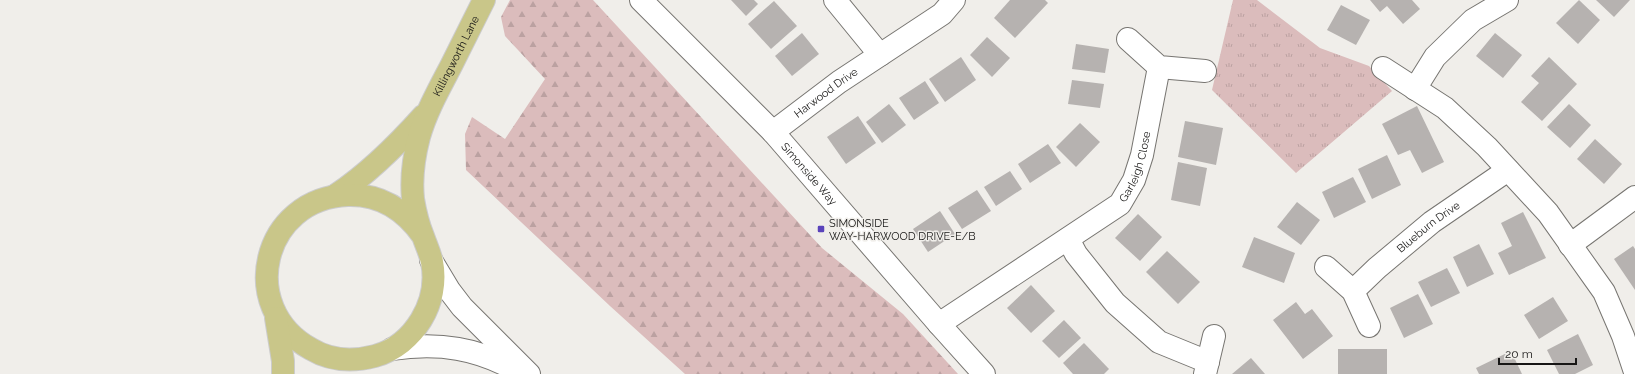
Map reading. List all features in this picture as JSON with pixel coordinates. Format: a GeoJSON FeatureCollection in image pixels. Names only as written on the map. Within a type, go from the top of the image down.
{"type":"FeatureCollection","features":[{"type":"Feature","properties":{"kind":"main road","name":"Killingworth Lane"},"geometry":{"type":"LineString","coordinates":[[428,110],[484,0]]}},
{"type":"Feature","properties":{"kind":"main road"},"geometry":{"type":"LineString","coordinates":[[283,374],[283,361],[276,314],[268,290],[267,273],[269,256],[275,240],[284,226],[309,204],[336,195],[352,185],[389,152],[428,110]]}},
{"type":"Feature","properties":{"kind":"main road"},"geometry":{"type":"LineString","coordinates":[[342,374],[372,357],[392,349],[407,338],[418,326],[426,312],[431,297],[433,281],[431,260],[416,213],[413,179],[419,137],[428,110]]}},
{"type":"Feature","properties":{"kind":"main road"},"geometry":{"type":"LineString","coordinates":[[336,195],[374,197],[389,204],[402,212],[414,223],[423,236]]}},
{"type":"Feature","properties":{"kind":"main road"},"geometry":{"type":"LineString","coordinates":[[276,314],[290,334],[303,345],[317,353],[333,358],[348,360],[372,357]]}},
{"type":"Feature","properties":{"kind":"street","name":"Simonside Way"},"geometry":{"type":"LineString","coordinates":[[641,0],[773,132],[984,374]]}},
{"type":"Feature","properties":{"kind":"street"},"geometry":{"type":"LineString","coordinates":[[835,0],[880,55]]}},
{"type":"Feature","properties":{"kind":"street","name":"Harwood Drive"},"geometry":{"type":"LineString","coordinates":[[773,132],[839,82],[942,14],[954,0]]}},
{"type":"Feature","properties":{"kind":"street"},"geometry":{"type":"LineString","coordinates":[[1415,89],[1435,57],[1473,20],[1508,0]]}},
{"type":"Feature","properties":{"kind":"street"},"geometry":{"type":"LineString","coordinates":[[1128,39],[1159,67],[1205,71]]}},
{"type":"Feature","properties":{"kind":"street","name":"Garleigh Close"},"geometry":{"type":"LineString","coordinates":[[939,324],[1120,204],[1134,180],[1144,149],[1159,67]]}},
{"type":"Feature","properties":{"kind":"street"},"geometry":{"type":"LineString","coordinates":[[1383,68],[1445,108],[1487,147],[1548,213],[1604,292],[1623,336],[1635,372]]}},
{"type":"Feature","properties":{"kind":"street","name":"Blueburn Drive"},"geometry":{"type":"LineString","coordinates":[[1353,291],[1377,268],[1432,222],[1508,170]]}},
{"type":"Feature","properties":{"kind":"street"},"geometry":{"type":"LineString","coordinates":[[1570,245],[1635,197]]}},
{"type":"Feature","properties":{"kind":"street"},"geometry":{"type":"LineString","coordinates":[[1068,239],[1076,254],[1115,303],[1159,342],[1207,368],[1214,336]]}},
{"type":"Feature","properties":{"kind":"street"},"geometry":{"type":"LineString","coordinates":[[431,260],[449,290],[462,307],[529,374]]}},
{"type":"Feature","properties":{"kind":"street"},"geometry":{"type":"LineString","coordinates":[[1326,267],[1353,291],[1369,326]]}},
{"type":"Feature","properties":{"kind":"street"},"geometry":{"type":"LineString","coordinates":[[392,349],[432,345],[457,349],[486,356],[522,374]]}},
{"type":"Feature","properties":{"kind":"green space"},"geometry":{"type":"Polygon","coordinates":[[[510,0],[593,0],[822,248],[903,314],[958,374],[685,374],[610,306],[466,170],[465,134],[472,117],[505,139],[545,79],[505,36],[501,17],[510,0]]]}},
{"type":"Feature","properties":{"kind":"green space"},"geometry":{"type":"Polygon","coordinates":[[[1233,0],[1257,0],[1320,48],[1369,66],[1392,91],[1296,173],[1212,90],[1233,0]]]}},
{"type":"Feature","properties":{"kind":"building"},"geometry":{"type":"Polygon","coordinates":[[[731,0],[754,0],[758,4],[746,16],[731,0]]]}},
{"type":"Feature","properties":{"kind":"building"},"geometry":{"type":"Polygon","coordinates":[[[1010,0],[1045,0],[1048,3],[1015,38],[994,18],[1010,0]]]}},
{"type":"Feature","properties":{"kind":"building"},"geometry":{"type":"Polygon","coordinates":[[[1370,0],[1412,0],[1420,9],[1403,24],[1387,6],[1380,12],[1370,0]]]}},
{"type":"Feature","properties":{"kind":"building"},"geometry":{"type":"Polygon","coordinates":[[[1579,0],[1600,20],[1578,44],[1556,23],[1579,0]]]}},
{"type":"Feature","properties":{"kind":"building"},"geometry":{"type":"Polygon","coordinates":[[[1596,0],[1630,0],[1614,17],[1596,0]]]}},
{"type":"Feature","properties":{"kind":"building"},"geometry":{"type":"Polygon","coordinates":[[[774,1],[797,26],[771,49],[748,24],[774,1]]]}},
{"type":"Feature","properties":{"kind":"building"},"geometry":{"type":"Polygon","coordinates":[[[1341,5],[1370,20],[1356,45],[1327,30],[1341,5]]]}},
{"type":"Feature","properties":{"kind":"building"},"geometry":{"type":"Polygon","coordinates":[[[802,33],[819,54],[792,76],[775,56],[802,33]]]}},
{"type":"Feature","properties":{"kind":"building"},"geometry":{"type":"Polygon","coordinates":[[[1495,33],[1522,55],[1503,78],[1476,56],[1495,33]]]}},
{"type":"Feature","properties":{"kind":"building"},"geometry":{"type":"Polygon","coordinates":[[[987,37],[1010,58],[992,77],[970,55],[987,37]]]}},
{"type":"Feature","properties":{"kind":"building"},"geometry":{"type":"Polygon","coordinates":[[[1076,44],[1109,49],[1105,73],[1072,69],[1076,44]]]}},
{"type":"Feature","properties":{"kind":"building"},"geometry":{"type":"Polygon","coordinates":[[[961,57],[976,80],[945,102],[929,79],[961,57]]]}},
{"type":"Feature","properties":{"kind":"building"},"geometry":{"type":"Polygon","coordinates":[[[1549,57],[1577,84],[1542,121],[1521,102],[1539,83],[1531,76],[1549,57]]]}},
{"type":"Feature","properties":{"kind":"building"},"geometry":{"type":"Polygon","coordinates":[[[1072,80],[1104,84],[1100,108],[1068,104],[1072,80]]]}},
{"type":"Feature","properties":{"kind":"building"},"geometry":{"type":"Polygon","coordinates":[[[925,81],[939,103],[914,120],[899,98],[925,81]]]}},
{"type":"Feature","properties":{"kind":"building"},"geometry":{"type":"Polygon","coordinates":[[[889,104],[906,125],[882,143],[866,122],[889,104]]]}},
{"type":"Feature","properties":{"kind":"building"},"geometry":{"type":"Polygon","coordinates":[[[1569,104],[1591,125],[1570,148],[1547,127],[1569,104]]]}},
{"type":"Feature","properties":{"kind":"building"},"geometry":{"type":"Polygon","coordinates":[[[1417,106],[1444,162],[1422,173],[1410,150],[1398,155],[1382,124],[1417,106]]]}},
{"type":"Feature","properties":{"kind":"building"},"geometry":{"type":"Polygon","coordinates":[[[858,116],[876,143],[846,164],[827,137],[858,116]]]}},
{"type":"Feature","properties":{"kind":"building"},"geometry":{"type":"Polygon","coordinates":[[[1185,121],[1223,128],[1216,165],[1178,157],[1185,121]]]}},
{"type":"Feature","properties":{"kind":"building"},"geometry":{"type":"Polygon","coordinates":[[[1080,123],[1100,142],[1076,167],[1056,147],[1080,123]]]}},
{"type":"Feature","properties":{"kind":"building"},"geometry":{"type":"Polygon","coordinates":[[[1595,139],[1622,164],[1604,184],[1577,159],[1595,139]]]}},
{"type":"Feature","properties":{"kind":"building"},"geometry":{"type":"Polygon","coordinates":[[[1048,144],[1061,163],[1030,183],[1018,164],[1048,144]]]}},
{"type":"Feature","properties":{"kind":"building"},"geometry":{"type":"Polygon","coordinates":[[[1387,155],[1401,185],[1372,199],[1358,169],[1387,155]]]}},
{"type":"Feature","properties":{"kind":"building"},"geometry":{"type":"Polygon","coordinates":[[[1178,162],[1207,168],[1200,206],[1171,200],[1178,162]]]}},
{"type":"Feature","properties":{"kind":"building"},"geometry":{"type":"Polygon","coordinates":[[[1010,171],[1022,189],[996,206],[984,187],[1010,171]]]}},
{"type":"Feature","properties":{"kind":"building"},"geometry":{"type":"Polygon","coordinates":[[[1353,177],[1366,202],[1334,218],[1322,192],[1353,177]]]}},
{"type":"Feature","properties":{"kind":"building"},"geometry":{"type":"Polygon","coordinates":[[[977,190],[991,211],[962,229],[948,208],[977,190]]]}},
{"type":"Feature","properties":{"kind":"building"},"geometry":{"type":"Polygon","coordinates":[[[1297,202],[1320,220],[1301,245],[1277,227],[1297,202]]]}},
{"type":"Feature","properties":{"kind":"building"},"geometry":{"type":"Polygon","coordinates":[[[940,211],[955,234],[928,252],[913,229],[940,211]]]}},
{"type":"Feature","properties":{"kind":"building"},"geometry":{"type":"Polygon","coordinates":[[[1523,212],[1546,258],[1509,275],[1498,253],[1512,246],[1501,223],[1523,212]]]}},
{"type":"Feature","properties":{"kind":"building"},"geometry":{"type":"Polygon","coordinates":[[[1138,214],[1162,237],[1140,261],[1115,238],[1138,214]]]}},
{"type":"Feature","properties":{"kind":"building"},"geometry":{"type":"Polygon","coordinates":[[[1254,237],[1295,253],[1284,283],[1242,267],[1254,237]]]}},
{"type":"Feature","properties":{"kind":"building"},"geometry":{"type":"Polygon","coordinates":[[[1479,244],[1494,274],[1467,287],[1453,257],[1479,244]]]}},
{"type":"Feature","properties":{"kind":"building"},"geometry":{"type":"Polygon","coordinates":[[[1633,246],[1635,249],[1635,290],[1614,259],[1633,246]]]}},
{"type":"Feature","properties":{"kind":"building"},"geometry":{"type":"Polygon","coordinates":[[[1167,251],[1200,282],[1178,304],[1146,272],[1167,251]]]}},
{"type":"Feature","properties":{"kind":"building"},"geometry":{"type":"Polygon","coordinates":[[[1447,268],[1460,293],[1431,307],[1418,282],[1447,268]]]}},
{"type":"Feature","properties":{"kind":"building"},"geometry":{"type":"Polygon","coordinates":[[[1031,285],[1055,311],[1031,333],[1007,308],[1031,285]]]}},
{"type":"Feature","properties":{"kind":"building"},"geometry":{"type":"Polygon","coordinates":[[[1418,294],[1433,324],[1404,338],[1390,308],[1418,294]]]}},
{"type":"Feature","properties":{"kind":"building"},"geometry":{"type":"Polygon","coordinates":[[[1553,297],[1568,321],[1539,339],[1524,315],[1553,297]]]}},
{"type":"Feature","properties":{"kind":"building"},"geometry":{"type":"Polygon","coordinates":[[[1296,302],[1305,314],[1312,309],[1333,336],[1303,359],[1273,320],[1296,302]]]}},
{"type":"Feature","properties":{"kind":"building"},"geometry":{"type":"Polygon","coordinates":[[[1064,320],[1081,338],[1059,358],[1042,341],[1064,320]]]}},
{"type":"Feature","properties":{"kind":"building"},"geometry":{"type":"Polygon","coordinates":[[[1578,334],[1593,365],[1575,374],[1559,374],[1547,350],[1578,334]]]}},
{"type":"Feature","properties":{"kind":"building"},"geometry":{"type":"Polygon","coordinates":[[[1084,343],[1109,369],[1104,374],[1073,374],[1063,363],[1084,343]]]}},
{"type":"Feature","properties":{"kind":"building"},"geometry":{"type":"Polygon","coordinates":[[[1338,349],[1387,349],[1387,374],[1338,374],[1338,349]]]}},
{"type":"Feature","properties":{"kind":"building"},"geometry":{"type":"Polygon","coordinates":[[[1511,351],[1522,374],[1479,374],[1476,368],[1511,351]]]}},
{"type":"Feature","properties":{"kind":"building"},"geometry":{"type":"Polygon","coordinates":[[[1251,358],[1265,374],[1232,374],[1251,358]]]}},
{"type":"Feature","properties":{"kind":"place","name":"SIMONSIDE WAY-HARWOOD DRIVE-E/B"},"geometry":{"type":"Point","coordinates":[821,229]}}]}
